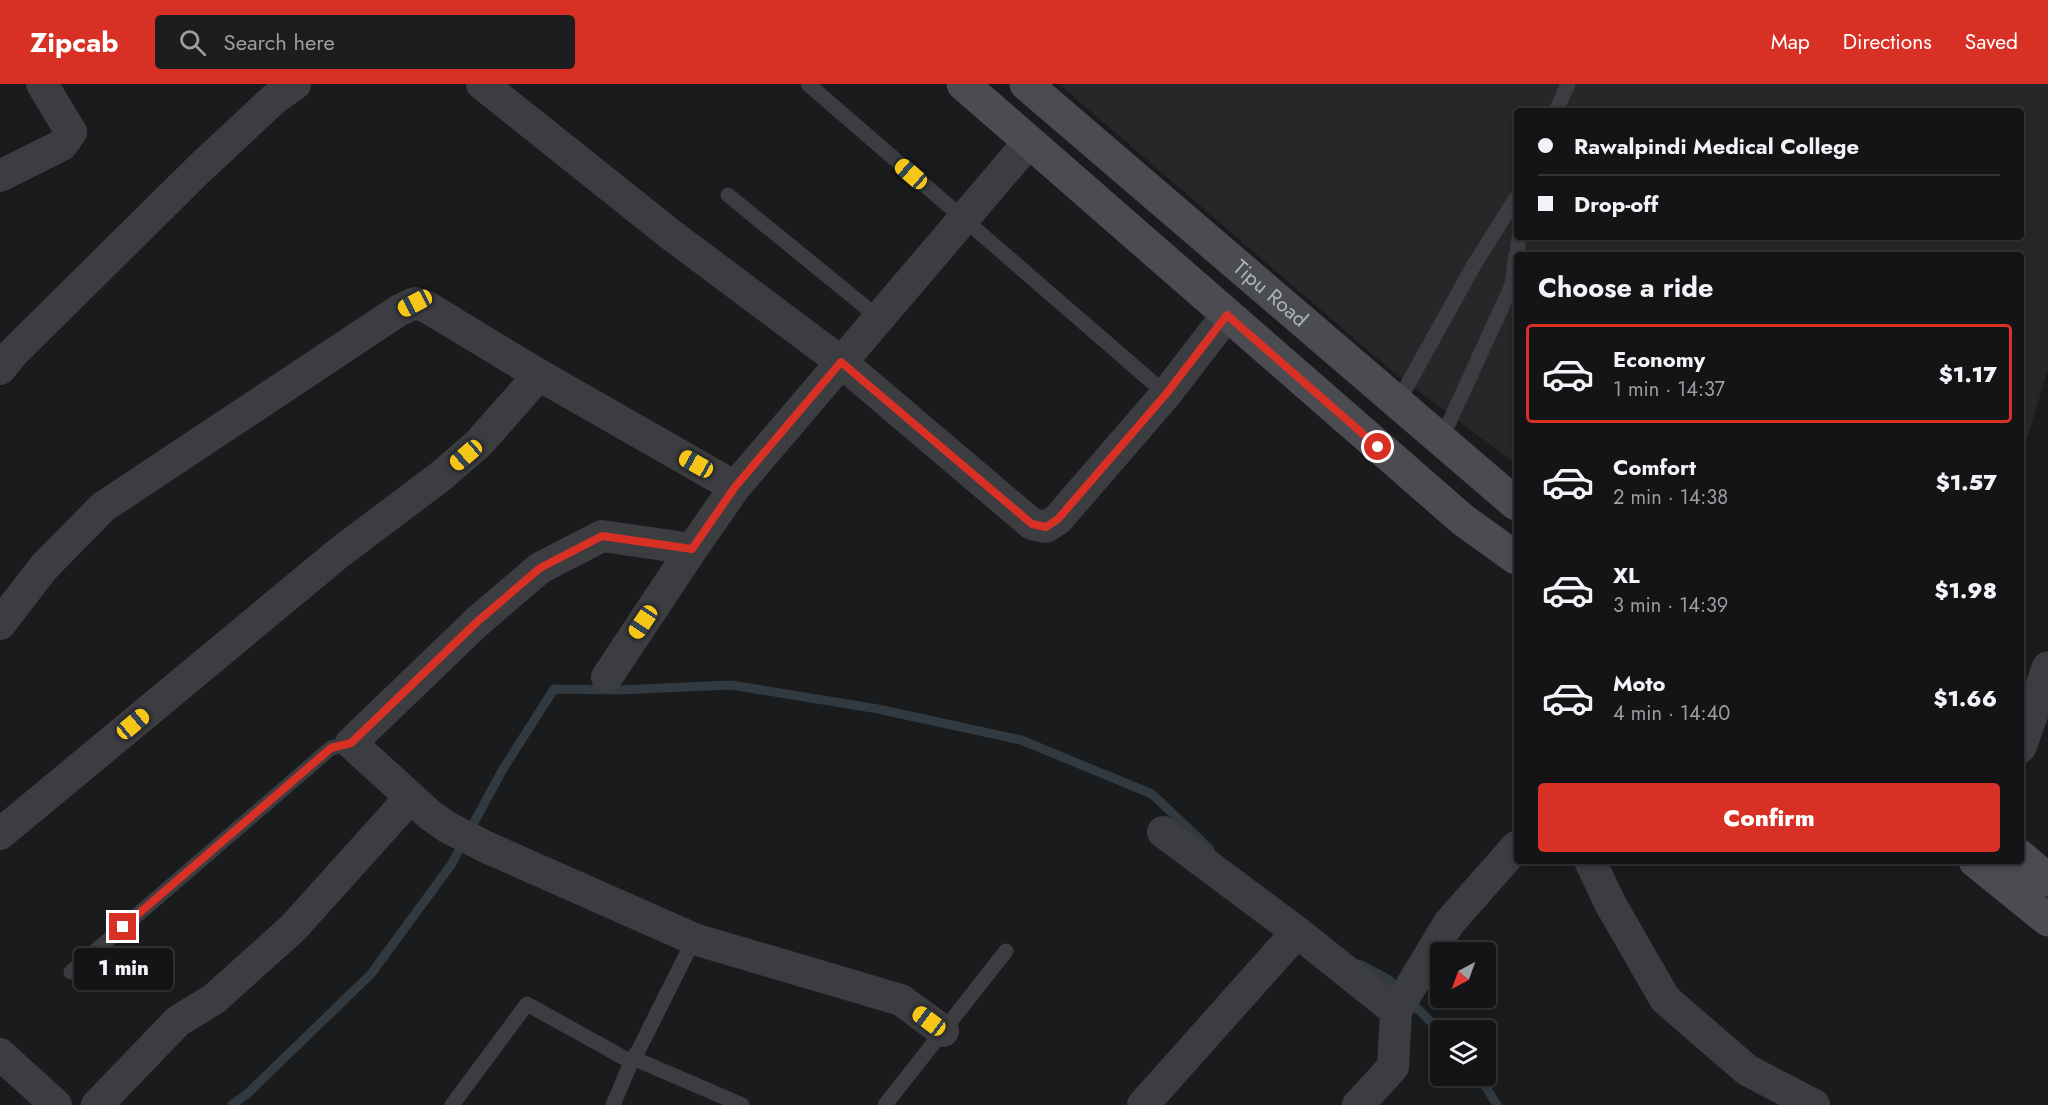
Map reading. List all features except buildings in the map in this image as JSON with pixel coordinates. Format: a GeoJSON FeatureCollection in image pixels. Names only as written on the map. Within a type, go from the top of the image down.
{"type":"FeatureCollection","features":[{"type":"Feature","properties":{"kind":"main road"},"geometry":{"type":"LineString","coordinates":[[963,84],[1463,520],[1514,557]]}},
{"type":"Feature","properties":{"kind":"main road","name":"Tipu Road"},"geometry":{"type":"LineString","coordinates":[[1026,84],[1514,502]]}},
{"type":"Feature","properties":{"kind":"main road"},"geometry":{"type":"LineString","coordinates":[[2024,859],[2048,880]]}},
{"type":"Feature","properties":{"kind":"main road"},"geometry":{"type":"LineString","coordinates":[[1979,864],[2048,920]]}},
{"type":"Feature","properties":{"kind":"street"},"geometry":{"type":"LineString","coordinates":[[0,176],[62,145],[72,132],[42,84]]}},
{"type":"Feature","properties":{"kind":"street"},"geometry":{"type":"LineString","coordinates":[[0,369],[199,169],[274,99],[295,84]]}},
{"type":"Feature","properties":{"kind":"street"},"geometry":{"type":"LineString","coordinates":[[482,84],[670,234],[841,362],[1032,524],[1046,527],[1058,519],[1166,394],[1227,315]]}},
{"type":"Feature","properties":{"kind":"street"},"geometry":{"type":"LineString","coordinates":[[607,677],[735,487],[1029,142]]}},
{"type":"Feature","properties":{"kind":"street"},"geometry":{"type":"LineString","coordinates":[[0,624],[44,567],[103,507],[398,311],[415,303],[427,307],[539,375],[735,487]]}},
{"type":"Feature","properties":{"kind":"street"},"geometry":{"type":"LineString","coordinates":[[0,834],[340,552],[441,476],[478,444],[539,375]]}},
{"type":"Feature","properties":{"kind":"street"},"geometry":{"type":"LineString","coordinates":[[692,549],[602,536],[540,568],[478,621],[351,743],[430,815],[447,827],[486,847],[694,939],[901,1000],[943,1031]]}},
{"type":"Feature","properties":{"kind":"street"},"geometry":{"type":"LineString","coordinates":[[2024,736],[2048,668]]}},
{"type":"Feature","properties":{"kind":"street"},"geometry":{"type":"LineString","coordinates":[[97,1105],[178,1021],[214,999],[293,928],[410,798]]}},
{"type":"Feature","properties":{"kind":"street"},"geometry":{"type":"LineString","coordinates":[[1163,832],[1297,932],[1396,1011]]}},
{"type":"Feature","properties":{"kind":"street"},"geometry":{"type":"LineString","coordinates":[[1358,1105],[1393,1067],[1396,1011],[1449,923],[1514,849]]}},
{"type":"Feature","properties":{"kind":"street"},"geometry":{"type":"LineString","coordinates":[[1591,864],[1611,905],[1665,999],[1747,1070],[1814,1105]]}},
{"type":"Feature","properties":{"kind":"street"},"geometry":{"type":"LineString","coordinates":[[1143,1105],[1297,932]]}},
{"type":"Feature","properties":{"kind":"street"},"geometry":{"type":"LineString","coordinates":[[0,1054],[56,1105]]}},
{"type":"Feature","properties":{"kind":"lane"},"geometry":{"type":"LineString","coordinates":[[808,84],[1166,394]]}},
{"type":"Feature","properties":{"kind":"lane"},"geometry":{"type":"LineString","coordinates":[[1557,108],[1568,84]]}},
{"type":"Feature","properties":{"kind":"lane"},"geometry":{"type":"LineString","coordinates":[[728,195],[879,318]]}},
{"type":"Feature","properties":{"kind":"lane"},"geometry":{"type":"LineString","coordinates":[[1398,402],[1474,265],[1514,201]]}},
{"type":"Feature","properties":{"kind":"lane"},"geometry":{"type":"LineString","coordinates":[[1441,440],[1512,285],[1514,270]]}},
{"type":"Feature","properties":{"kind":"lane"},"geometry":{"type":"LineString","coordinates":[[71,972],[331,748],[351,743]]}},
{"type":"Feature","properties":{"kind":"lane"},"geometry":{"type":"LineString","coordinates":[[614,1105],[633,1058],[694,939]]}},
{"type":"Feature","properties":{"kind":"lane"},"geometry":{"type":"LineString","coordinates":[[885,1105],[1006,951]]}},
{"type":"Feature","properties":{"kind":"lane"},"geometry":{"type":"LineString","coordinates":[[452,1105],[527,1004],[626,1059],[633,1058],[742,1105]]}},
{"type":"Feature","properties":{"kind":"shaded area"},"geometry":{"type":"Polygon","coordinates":[[[1059,84],[2048,84],[2048,369],[2024,449],[2024,252],[1514,252],[1514,463],[1393,372],[1059,84]]]}},
{"type":"Feature","properties":{"kind":"waterway"},"geometry":{"type":"LineString","coordinates":[[232,1105],[247,1094],[371,974],[451,865],[503,769],[554,689],[618,690],[731,685],[878,709],[1021,740],[1152,794],[1210,849]]}},
{"type":"Feature","properties":{"kind":"waterway"},"geometry":{"type":"LineString","coordinates":[[1359,964],[1388,979],[1430,1021]]}},
{"type":"Feature","properties":{"kind":"waterway"},"geometry":{"type":"LineString","coordinates":[[1485,1086],[1497,1105]]}},
{"type":"Feature","properties":{"kind":"route"},"geometry":{"type":"LineString","coordinates":[[123,927],[331,748],[351,743],[478,621],[540,568],[602,536],[692,549],[735,487],[841,362],[1032,524],[1046,527],[1058,519],[1166,394],[1227,315],[1378,447]]}}]}
